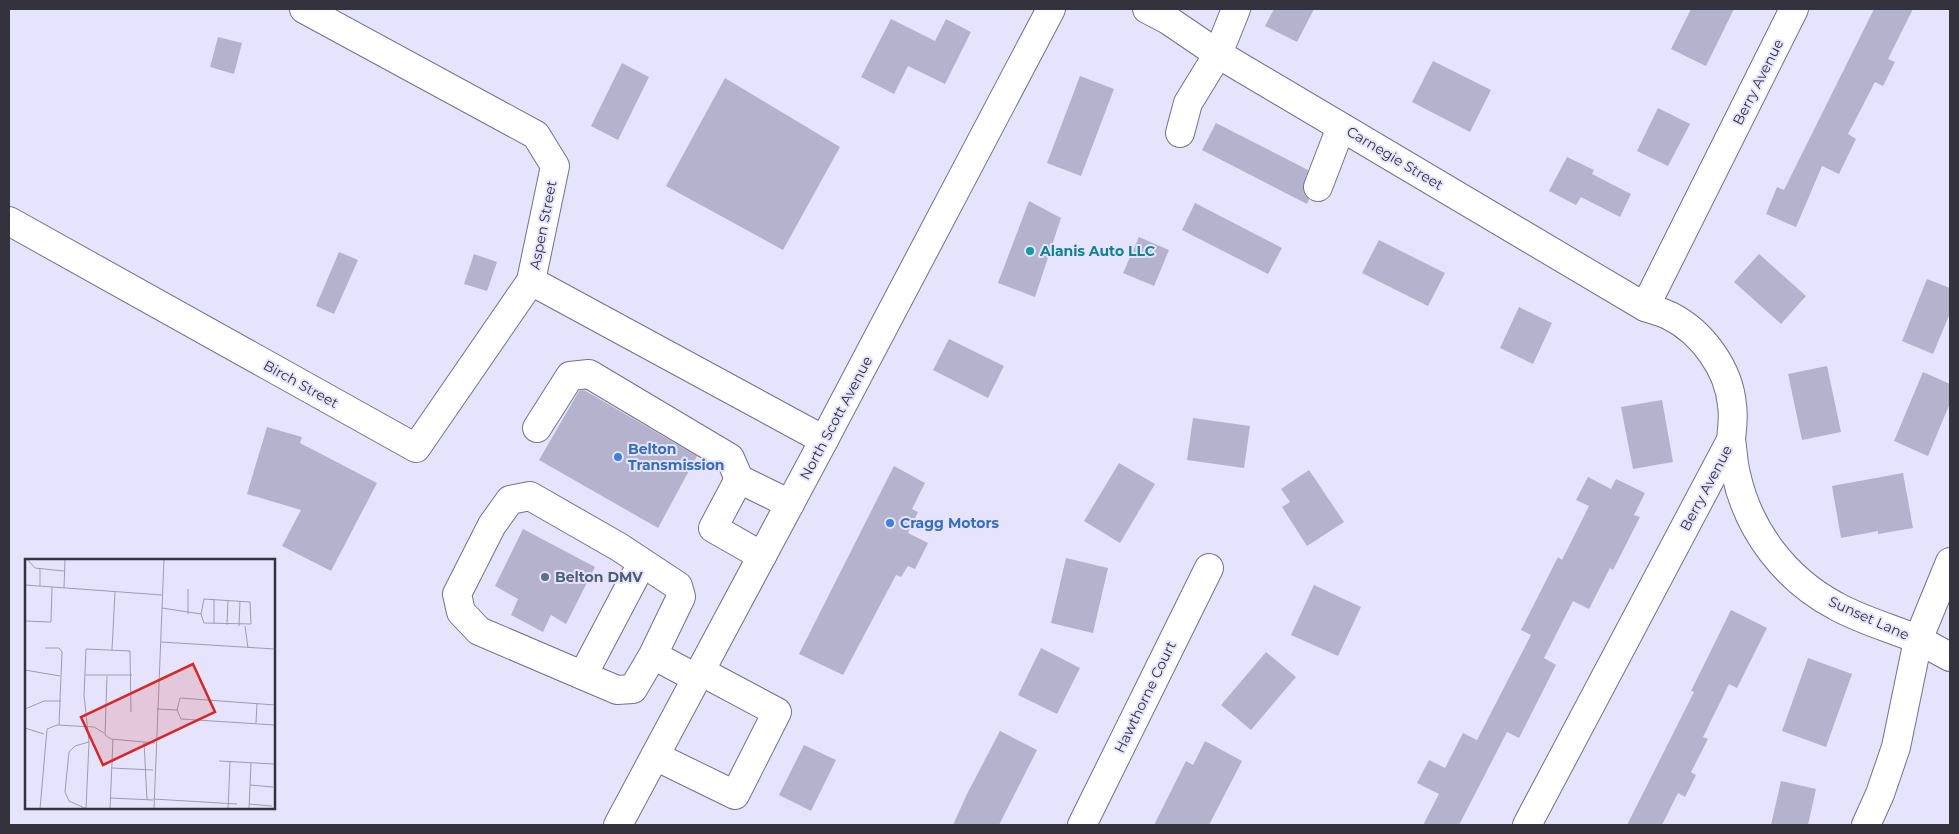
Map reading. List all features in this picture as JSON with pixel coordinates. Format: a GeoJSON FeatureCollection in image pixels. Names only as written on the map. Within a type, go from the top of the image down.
{"type":"FeatureCollection","features":[{"type":"Feature","properties":{"kind":"street","name":"Aspen Street"},"geometry":{"type":"LineString","coordinates":[[304,9],[536,135],[555,166],[531,281],[824,440]]}},
{"type":"Feature","properties":{"kind":"street","name":"North Scott Avenue"},"geometry":{"type":"LineString","coordinates":[[618,825],[824,440],[1051,9]]}},
{"type":"Feature","properties":{"kind":"street","name":"Carnegie Street"},"geometry":{"type":"LineString","coordinates":[[1147,9],[1168,20],[1218,54],[1645,307]]}},
{"type":"Feature","properties":{"kind":"street"},"geometry":{"type":"LineString","coordinates":[[1180,134],[1188,103],[1218,54],[1236,9]]}},
{"type":"Feature","properties":{"kind":"street","name":"Berry Avenue"},"geometry":{"type":"LineString","coordinates":[[1527,825],[1732,440],[1732,405],[1725,377],[1713,354],[1694,333],[1671,316],[1645,307],[1794,9]]}},
{"type":"Feature","properties":{"kind":"street"},"geometry":{"type":"LineString","coordinates":[[1318,187],[1341,126]]}},
{"type":"Feature","properties":{"kind":"street","name":"Birch Street"},"geometry":{"type":"LineString","coordinates":[[9,221],[416,448],[531,281]]}},
{"type":"Feature","properties":{"kind":"street"},"geometry":{"type":"LineString","coordinates":[[537,428],[570,376],[589,374],[730,458],[739,479],[790,504]]}},
{"type":"Feature","properties":{"kind":"street","name":"Sunset Lane"},"geometry":{"type":"LineString","coordinates":[[1732,440],[1736,473],[1745,506],[1762,539],[1783,565],[1808,588],[1836,606],[1918,640],[1950,658]]}},
{"type":"Feature","properties":{"kind":"street"},"geometry":{"type":"LineString","coordinates":[[739,479],[713,528],[762,556]]}},
{"type":"Feature","properties":{"kind":"street"},"geometry":{"type":"LineString","coordinates":[[530,496],[619,547],[678,586],[680,597],[653,655],[633,689],[617,690],[479,631],[461,612],[457,594],[492,525],[510,500],[530,496]]}},
{"type":"Feature","properties":{"kind":"street"},"geometry":{"type":"LineString","coordinates":[[1866,825],[1880,794],[1896,747],[1918,640],[1950,562]]}},
{"type":"Feature","properties":{"kind":"street"},"geometry":{"type":"LineString","coordinates":[[583,676],[642,563]]}},
{"type":"Feature","properties":{"kind":"street","name":"Hawthorne Court"},"geometry":{"type":"LineString","coordinates":[[1082,825],[1209,568]]}},
{"type":"Feature","properties":{"kind":"street"},"geometry":{"type":"LineString","coordinates":[[653,655],[776,712],[735,795],[655,756]]}},
{"type":"Feature","properties":{"kind":"building"},"geometry":{"type":"Polygon","coordinates":[[[1274,9],[1314,9],[1297,42],[1265,26],[1274,9]]]}},
{"type":"Feature","properties":{"kind":"building"},"geometry":{"type":"Polygon","coordinates":[[[1691,9],[1734,9],[1706,66],[1671,49],[1691,9]]]}},
{"type":"Feature","properties":{"kind":"building"},"geometry":{"type":"Polygon","coordinates":[[[1874,9],[1913,9],[1888,59],[1895,62],[1883,86],[1875,82],[1848,134],[1856,139],[1839,174],[1822,166],[1796,227],[1766,214],[1777,187],[1784,190],[1874,9]]]}},
{"type":"Feature","properties":{"kind":"building"},"geometry":{"type":"Polygon","coordinates":[[[891,19],[935,41],[946,19],[971,32],[945,84],[908,66],[894,94],[861,77],[891,19]]]}},
{"type":"Feature","properties":{"kind":"building"},"geometry":{"type":"Polygon","coordinates":[[[218,37],[242,43],[234,74],[210,67],[218,37]]]}},
{"type":"Feature","properties":{"kind":"building"},"geometry":{"type":"Polygon","coordinates":[[[1433,61],[1491,90],[1470,132],[1412,102],[1433,61]]]}},
{"type":"Feature","properties":{"kind":"building"},"geometry":{"type":"Polygon","coordinates":[[[622,63],[649,77],[618,140],[591,126],[622,63]]]}},
{"type":"Feature","properties":{"kind":"building"},"geometry":{"type":"Polygon","coordinates":[[[1080,76],[1114,89],[1081,176],[1047,163],[1080,76]]]}},
{"type":"Feature","properties":{"kind":"building"},"geometry":{"type":"Polygon","coordinates":[[[725,78],[840,147],[783,250],[666,186],[725,78]]]}},
{"type":"Feature","properties":{"kind":"building"},"geometry":{"type":"Polygon","coordinates":[[[1658,108],[1690,124],[1668,166],[1637,151],[1658,108]]]}},
{"type":"Feature","properties":{"kind":"building"},"geometry":{"type":"Polygon","coordinates":[[[1216,123],[1308,170],[1303,189],[1309,199],[1307,204],[1202,150],[1216,123]]]}},
{"type":"Feature","properties":{"kind":"building"},"geometry":{"type":"Polygon","coordinates":[[[1567,157],[1594,170],[1592,174],[1631,194],[1620,217],[1581,197],[1576,205],[1549,191],[1567,157]]]}},
{"type":"Feature","properties":{"kind":"building","name":"Alanis Auto LLC"},"geometry":{"type":"Polygon","coordinates":[[[1029,201],[1061,218],[1035,297],[998,283],[1029,201]]]}},
{"type":"Feature","properties":{"kind":"building"},"geometry":{"type":"Polygon","coordinates":[[[1195,203],[1282,248],[1268,274],[1182,230],[1195,203]]]}},
{"type":"Feature","properties":{"kind":"building"},"geometry":{"type":"Polygon","coordinates":[[[1139,237],[1169,250],[1154,286],[1123,273],[1139,237]]]}},
{"type":"Feature","properties":{"kind":"building"},"geometry":{"type":"Polygon","coordinates":[[[1379,240],[1445,273],[1428,306],[1362,273],[1379,240]]]}},
{"type":"Feature","properties":{"kind":"building"},"geometry":{"type":"Polygon","coordinates":[[[339,252],[358,260],[334,314],[316,306],[339,252]]]}},
{"type":"Feature","properties":{"kind":"building"},"geometry":{"type":"Polygon","coordinates":[[[474,254],[497,262],[487,291],[464,284],[474,254]]]}},
{"type":"Feature","properties":{"kind":"building"},"geometry":{"type":"Polygon","coordinates":[[[1759,254],[1806,296],[1781,324],[1734,282],[1759,254]]]}},
{"type":"Feature","properties":{"kind":"building"},"geometry":{"type":"Polygon","coordinates":[[[1927,279],[1950,288],[1950,313],[1933,354],[1902,341],[1927,279]]]}},
{"type":"Feature","properties":{"kind":"building"},"geometry":{"type":"Polygon","coordinates":[[[1519,307],[1552,323],[1533,364],[1500,348],[1519,307]]]}},
{"type":"Feature","properties":{"kind":"building"},"geometry":{"type":"Polygon","coordinates":[[[949,339],[1004,366],[988,398],[933,370],[949,339]]]}},
{"type":"Feature","properties":{"kind":"building"},"geometry":{"type":"Polygon","coordinates":[[[1827,366],[1841,432],[1802,440],[1788,374],[1827,366]]]}},
{"type":"Feature","properties":{"kind":"building"},"geometry":{"type":"Polygon","coordinates":[[[1923,372],[1950,384],[1950,403],[1928,456],[1894,441],[1923,372]]]}},
{"type":"Feature","properties":{"kind":"building","name":"Belton Transmission"},"geometry":{"type":"Polygon","coordinates":[[[584,390],[697,456],[658,528],[539,460],[579,391],[584,390]]]}},
{"type":"Feature","properties":{"kind":"building"},"geometry":{"type":"Polygon","coordinates":[[[1662,400],[1673,462],[1633,469],[1621,407],[1662,400]]]}},
{"type":"Feature","properties":{"kind":"building"},"geometry":{"type":"Polygon","coordinates":[[[1193,418],[1250,426],[1244,468],[1187,460],[1193,418]]]}},
{"type":"Feature","properties":{"kind":"building"},"geometry":{"type":"Polygon","coordinates":[[[267,427],[302,437],[300,443],[377,483],[331,571],[282,546],[301,510],[247,494],[267,427]]]}},
{"type":"Feature","properties":{"kind":"building"},"geometry":{"type":"Polygon","coordinates":[[[1119,463],[1155,484],[1120,543],[1084,521],[1119,463]]]}},
{"type":"Feature","properties":{"kind":"building"},"geometry":{"type":"Polygon","coordinates":[[[894,466],[925,483],[912,509],[918,512],[908,533],[928,543],[915,569],[908,566],[901,577],[896,575],[843,675],[799,654],[894,466]]]}},
{"type":"Feature","properties":{"kind":"building"},"geometry":{"type":"Polygon","coordinates":[[[1309,470],[1344,522],[1307,546],[1282,507],[1290,502],[1281,489],[1309,470]]]}},
{"type":"Feature","properties":{"kind":"building"},"geometry":{"type":"Polygon","coordinates":[[[1903,473],[1913,528],[1878,534],[1878,531],[1841,538],[1832,486],[1903,473]]]}},
{"type":"Feature","properties":{"kind":"building"},"geometry":{"type":"Polygon","coordinates":[[[1588,477],[1611,489],[1616,479],[1645,493],[1634,515],[1640,517],[1613,570],[1610,568],[1589,609],[1573,601],[1544,658],[1556,665],[1519,738],[1507,732],[1459,825],[1423,825],[1439,794],[1417,783],[1429,760],[1445,768],[1463,733],[1477,740],[1531,635],[1521,630],[1558,557],[1562,560],[1589,506],[1576,500],[1588,477]]]}},
{"type":"Feature","properties":{"kind":"building","name":"Belton DMV"},"geometry":{"type":"Polygon","coordinates":[[[523,529],[595,567],[566,624],[551,615],[543,632],[511,615],[518,599],[495,586],[523,529]]]}},
{"type":"Feature","properties":{"kind":"building"},"geometry":{"type":"Polygon","coordinates":[[[1066,558],[1108,568],[1093,633],[1051,623],[1066,558]]]}},
{"type":"Feature","properties":{"kind":"building"},"geometry":{"type":"Polygon","coordinates":[[[1314,585],[1361,607],[1338,656],[1291,635],[1314,585]]]}},
{"type":"Feature","properties":{"kind":"building"},"geometry":{"type":"Polygon","coordinates":[[[1731,610],[1767,628],[1737,688],[1729,684],[1703,737],[1708,739],[1691,772],[1696,775],[1685,797],[1678,793],[1662,825],[1627,825],[1694,692],[1691,691],[1731,610]]]}},
{"type":"Feature","properties":{"kind":"building"},"geometry":{"type":"Polygon","coordinates":[[[1041,648],[1080,668],[1057,714],[1018,695],[1041,648]]]}},
{"type":"Feature","properties":{"kind":"building"},"geometry":{"type":"Polygon","coordinates":[[[1266,652],[1296,677],[1251,730],[1221,705],[1266,652]]]}},
{"type":"Feature","properties":{"kind":"building"},"geometry":{"type":"Polygon","coordinates":[[[1808,658],[1852,674],[1826,747],[1782,731],[1808,658]]]}},
{"type":"Feature","properties":{"kind":"building"},"geometry":{"type":"Polygon","coordinates":[[[1000,731],[1037,750],[999,825],[953,825],[967,794],[1000,731]]]}},
{"type":"Feature","properties":{"kind":"building"},"geometry":{"type":"Polygon","coordinates":[[[1205,741],[1242,761],[1209,825],[1154,825],[1186,761],[1193,765],[1205,741]]]}},
{"type":"Feature","properties":{"kind":"building"},"geometry":{"type":"Polygon","coordinates":[[[804,745],[836,760],[811,811],[779,795],[804,745]]]}},
{"type":"Feature","properties":{"kind":"building"},"geometry":{"type":"Polygon","coordinates":[[[1781,781],[1816,789],[1808,825],[1771,825],[1781,781]]]}},
{"type":"Feature","properties":{"kind":"place","name":"Alanis Auto LLC"},"geometry":{"type":"Point","coordinates":[1030,251]}},
{"type":"Feature","properties":{"kind":"place","name":"Belton Transmission"},"geometry":{"type":"Point","coordinates":[618,457]}},
{"type":"Feature","properties":{"kind":"place","name":"Cragg Motors"},"geometry":{"type":"Point","coordinates":[890,523]}},
{"type":"Feature","properties":{"kind":"place","name":"Belton DMV"},"geometry":{"type":"Point","coordinates":[545,577]}}]}
